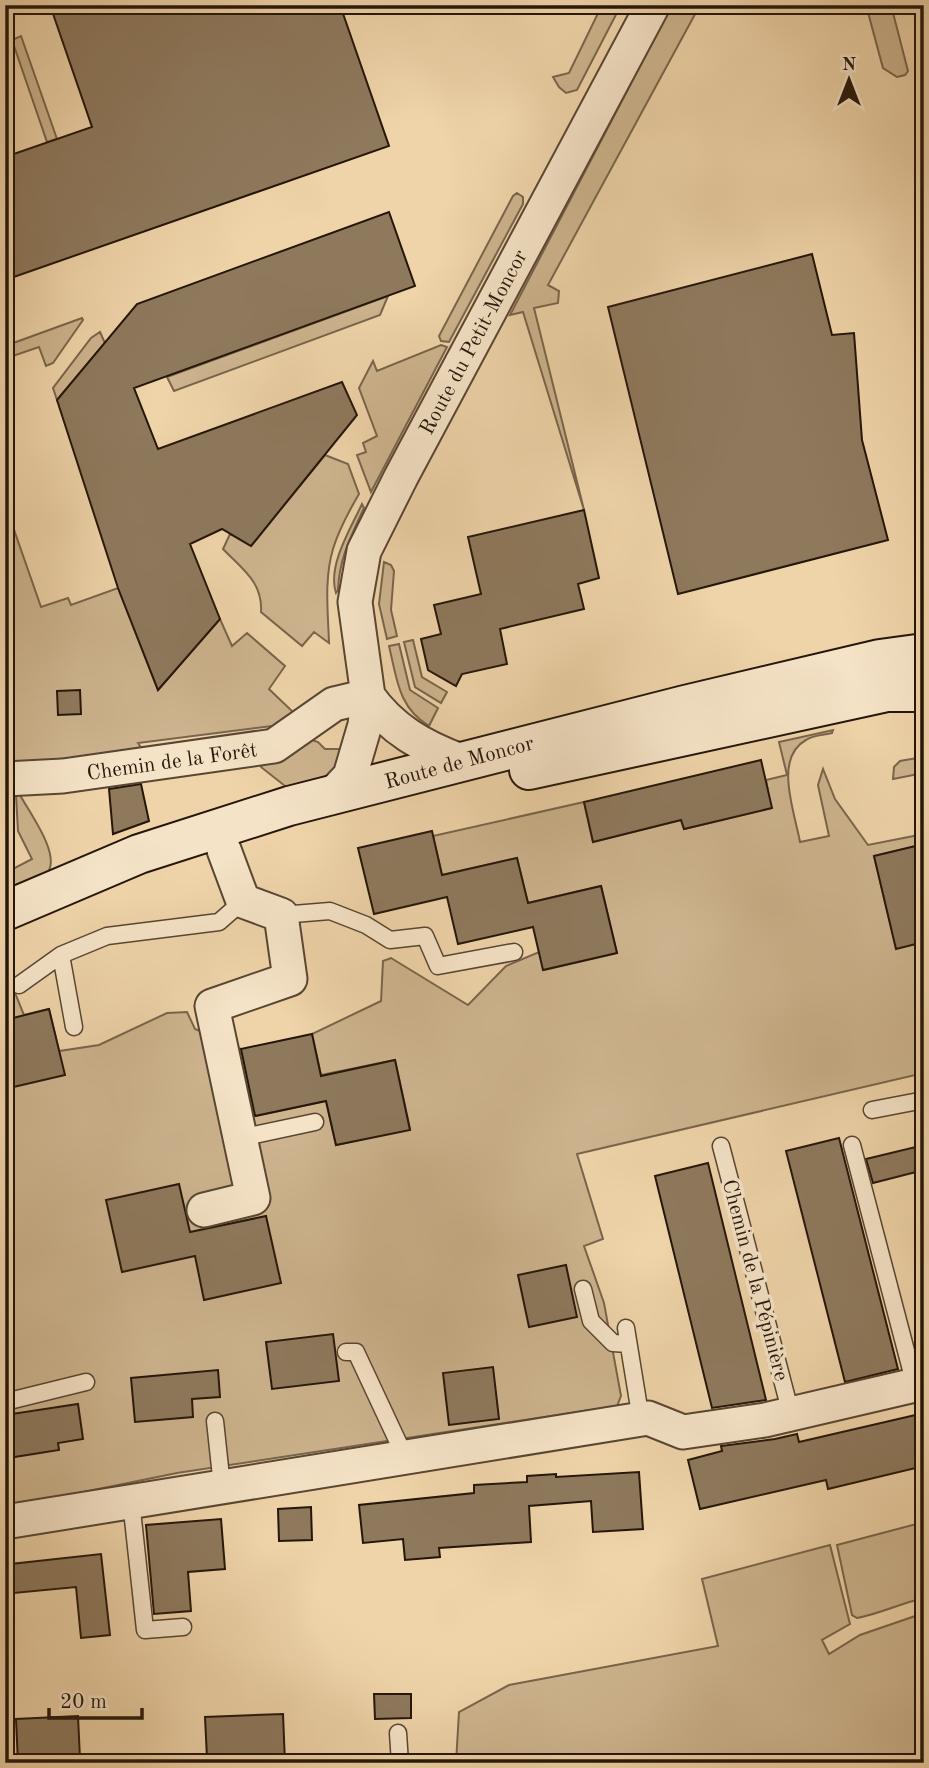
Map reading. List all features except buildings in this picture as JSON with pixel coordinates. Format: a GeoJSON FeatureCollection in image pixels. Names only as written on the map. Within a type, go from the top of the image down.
{"type":"FeatureCollection","features":[{"type":"Feature","properties":{"kind":"main road","name":"Route de Moncor"},"geometry":{"type":"LineString","coordinates":[[5,912],[139,854],[332,795],[880,659],[924,653]]}},
{"type":"Feature","properties":{"kind":"main road","name":"Route de Moncor"},"geometry":{"type":"LineString","coordinates":[[5,939],[106,893],[224,850],[416,798],[887,692],[924,692]]}},
{"type":"Feature","properties":{"kind":"street","name":"Route du Petit-Moncor"},"geometry":{"type":"LineString","coordinates":[[332,795],[350,776],[361,744],[368,696],[355,602],[364,551],[653,5]]}},
{"type":"Feature","properties":{"kind":"street"},"geometry":{"type":"LineString","coordinates":[[368,696],[382,715],[408,736],[430,750],[461,761]]}},
{"type":"Feature","properties":{"kind":"street","name":"Chemin de la Forêt"},"geometry":{"type":"LineString","coordinates":[[5,779],[63,776],[274,746],[334,704],[368,696]]}},
{"type":"Feature","properties":{"kind":"street"},"geometry":{"type":"LineString","coordinates":[[204,1210],[253,1198],[212,1006],[290,979],[281,915],[243,901],[224,850]]}},
{"type":"Feature","properties":{"kind":"street"},"geometry":{"type":"LineString","coordinates":[[5,1522],[648,1418],[683,1432],[765,1420],[915,1385]]}},
{"type":"Feature","properties":{"kind":"lane"},"geometry":{"type":"LineString","coordinates":[[19,985],[61,955],[107,936],[219,922],[243,901]]}},
{"type":"Feature","properties":{"kind":"lane"},"geometry":{"type":"LineString","coordinates":[[281,915],[330,911],[366,925],[390,940],[425,936],[439,966],[514,952]]}},
{"type":"Feature","properties":{"kind":"lane"},"geometry":{"type":"LineString","coordinates":[[61,955],[74,1027]]}},
{"type":"Feature","properties":{"kind":"lane"},"geometry":{"type":"LineString","coordinates":[[872,1110],[924,1100]]}},
{"type":"Feature","properties":{"kind":"lane"},"geometry":{"type":"LineString","coordinates":[[240,1138],[315,1122]]}},
{"type":"Feature","properties":{"kind":"lane"},"geometry":{"type":"LineString","coordinates":[[852,1145],[915,1385]]}},
{"type":"Feature","properties":{"kind":"lane","name":"Chemin de la Pépinière"},"geometry":{"type":"LineString","coordinates":[[721,1146],[791,1414]]}},
{"type":"Feature","properties":{"kind":"lane"},"geometry":{"type":"LineString","coordinates":[[583,1289],[591,1321],[613,1343],[627,1336],[641,1420]]}},
{"type":"Feature","properties":{"kind":"lane"},"geometry":{"type":"LineString","coordinates":[[346,1352],[356,1352],[405,1457]]}},
{"type":"Feature","properties":{"kind":"lane"},"geometry":{"type":"LineString","coordinates":[[5,1402],[86,1382]]}},
{"type":"Feature","properties":{"kind":"lane"},"geometry":{"type":"LineString","coordinates":[[215,1421],[222,1486]]}},
{"type":"Feature","properties":{"kind":"lane"},"geometry":{"type":"LineString","coordinates":[[131,1501],[145,1629],[183,1627]]}},
{"type":"Feature","properties":{"kind":"lane"},"geometry":{"type":"LineString","coordinates":[[398,1733],[400,1763]]}},
{"type":"Feature","properties":{"kind":"shaded area"},"geometry":{"type":"Polygon","coordinates":[[[602,5],[621,5],[577,90],[566,93],[553,77],[569,73],[602,5]]]}},
{"type":"Feature","properties":{"kind":"shaded area"},"geometry":{"type":"Polygon","coordinates":[[[672,5],[700,5],[548,285],[559,291],[558,303],[534,308],[584,510],[523,312],[510,315],[672,5]]]}},
{"type":"Feature","properties":{"kind":"shaded area"},"geometry":{"type":"Polygon","coordinates":[[[866,5],[891,5],[908,71],[905,75],[897,77],[883,68],[866,5]]]}},
{"type":"Feature","properties":{"kind":"shaded area"},"geometry":{"type":"Polygon","coordinates":[[[21,36],[57,139],[47,142],[12,40],[21,36]]]}},
{"type":"Feature","properties":{"kind":"shaded area"},"geometry":{"type":"Polygon","coordinates":[[[517,193],[523,197],[523,204],[449,342],[441,341],[439,336],[517,193]]]}},
{"type":"Feature","properties":{"kind":"shaded area"},"geometry":{"type":"Polygon","coordinates":[[[388,296],[380,315],[174,391],[167,377],[388,296]]]}},
{"type":"Feature","properties":{"kind":"shaded area"},"geometry":{"type":"Polygon","coordinates":[[[82,318],[53,363],[46,366],[39,347],[7,358],[5,346],[82,318]]]}},
{"type":"Feature","properties":{"kind":"shaded area"},"geometry":{"type":"Polygon","coordinates":[[[100,332],[105,343],[57,400],[53,388],[91,338],[100,332]]]}},
{"type":"Feature","properties":{"kind":"shaded area"},"geometry":{"type":"Polygon","coordinates":[[[441,345],[447,347],[371,492],[357,455],[366,452],[363,443],[377,436],[359,388],[373,361],[377,371],[441,345]]]}},
{"type":"Feature","properties":{"kind":"shaded area"},"geometry":{"type":"Polygon","coordinates":[[[325,455],[348,464],[359,494],[341,527],[330,560],[327,596],[329,643],[314,632],[302,646],[261,612],[259,592],[255,584],[223,549],[230,534],[251,546],[325,455]]]}},
{"type":"Feature","properties":{"kind":"shaded area"},"geometry":{"type":"Polygon","coordinates":[[[5,504],[41,607],[68,598],[71,605],[118,588],[158,690],[220,619],[232,646],[247,633],[285,666],[269,689],[292,711],[291,718],[280,725],[138,743],[143,750],[5,769],[5,504]]]}},
{"type":"Feature","properties":{"kind":"shaded area"},"geometry":{"type":"Polygon","coordinates":[[[362,504],[364,508],[346,548],[336,593],[334,582],[337,559],[362,504]]]}},
{"type":"Feature","properties":{"kind":"shaded area"},"geometry":{"type":"Polygon","coordinates":[[[384,562],[391,565],[394,571],[391,610],[397,636],[387,639],[379,604],[384,562]]]}},
{"type":"Feature","properties":{"kind":"shaded area"},"geometry":{"type":"Polygon","coordinates":[[[413,640],[422,677],[447,692],[441,703],[415,687],[404,642],[413,640]]]}},
{"type":"Feature","properties":{"kind":"shaded area"},"geometry":{"type":"Polygon","coordinates":[[[399,644],[410,690],[438,708],[429,726],[411,710],[400,691],[389,646],[399,644]]]}},
{"type":"Feature","properties":{"kind":"shaded area"},"geometry":{"type":"Polygon","coordinates":[[[833,730],[832,733],[806,740],[796,748],[790,759],[789,787],[800,842],[829,836],[818,785],[823,769],[835,799],[868,845],[924,834],[924,844],[874,856],[896,948],[924,942],[924,1073],[577,1154],[603,1239],[584,1246],[604,1303],[621,1396],[617,1406],[177,1473],[5,1508],[5,968],[24,1015],[49,1009],[59,1051],[99,1045],[167,1013],[187,1012],[195,1029],[241,1049],[255,1116],[326,1101],[336,1145],[410,1129],[395,1060],[321,1075],[312,1034],[381,1001],[383,961],[391,958],[468,1005],[506,966],[539,952],[544,970],[617,953],[601,886],[528,903],[517,858],[442,875],[433,836],[584,802],[593,842],[681,820],[684,829],[771,808],[766,780],[787,775],[779,742],[833,730]]]}},
{"type":"Feature","properties":{"kind":"shaded area"},"geometry":{"type":"Polygon","coordinates":[[[924,731],[924,773],[893,779],[894,767],[900,761],[923,757],[918,732],[924,731]]]}},
{"type":"Feature","properties":{"kind":"shaded area"},"geometry":{"type":"Polygon","coordinates":[[[312,740],[325,749],[348,749],[331,774],[319,782],[290,790],[261,767],[260,762],[312,740]]]}},
{"type":"Feature","properties":{"kind":"shaded area"},"geometry":{"type":"Polygon","coordinates":[[[16,795],[20,795],[43,834],[51,865],[38,881],[5,899],[5,873],[32,859],[18,831],[16,795]]]}},
{"type":"Feature","properties":{"kind":"shaded area"},"geometry":{"type":"Polygon","coordinates":[[[924,1522],[924,1598],[866,1616],[857,1618],[852,1615],[837,1545],[924,1522]]]}},
{"type":"Feature","properties":{"kind":"shaded area"},"geometry":{"type":"Polygon","coordinates":[[[830,1545],[850,1624],[822,1640],[829,1654],[860,1635],[924,1613],[924,1763],[456,1763],[459,1712],[509,1685],[718,1646],[702,1579],[830,1545]]]}}]}
